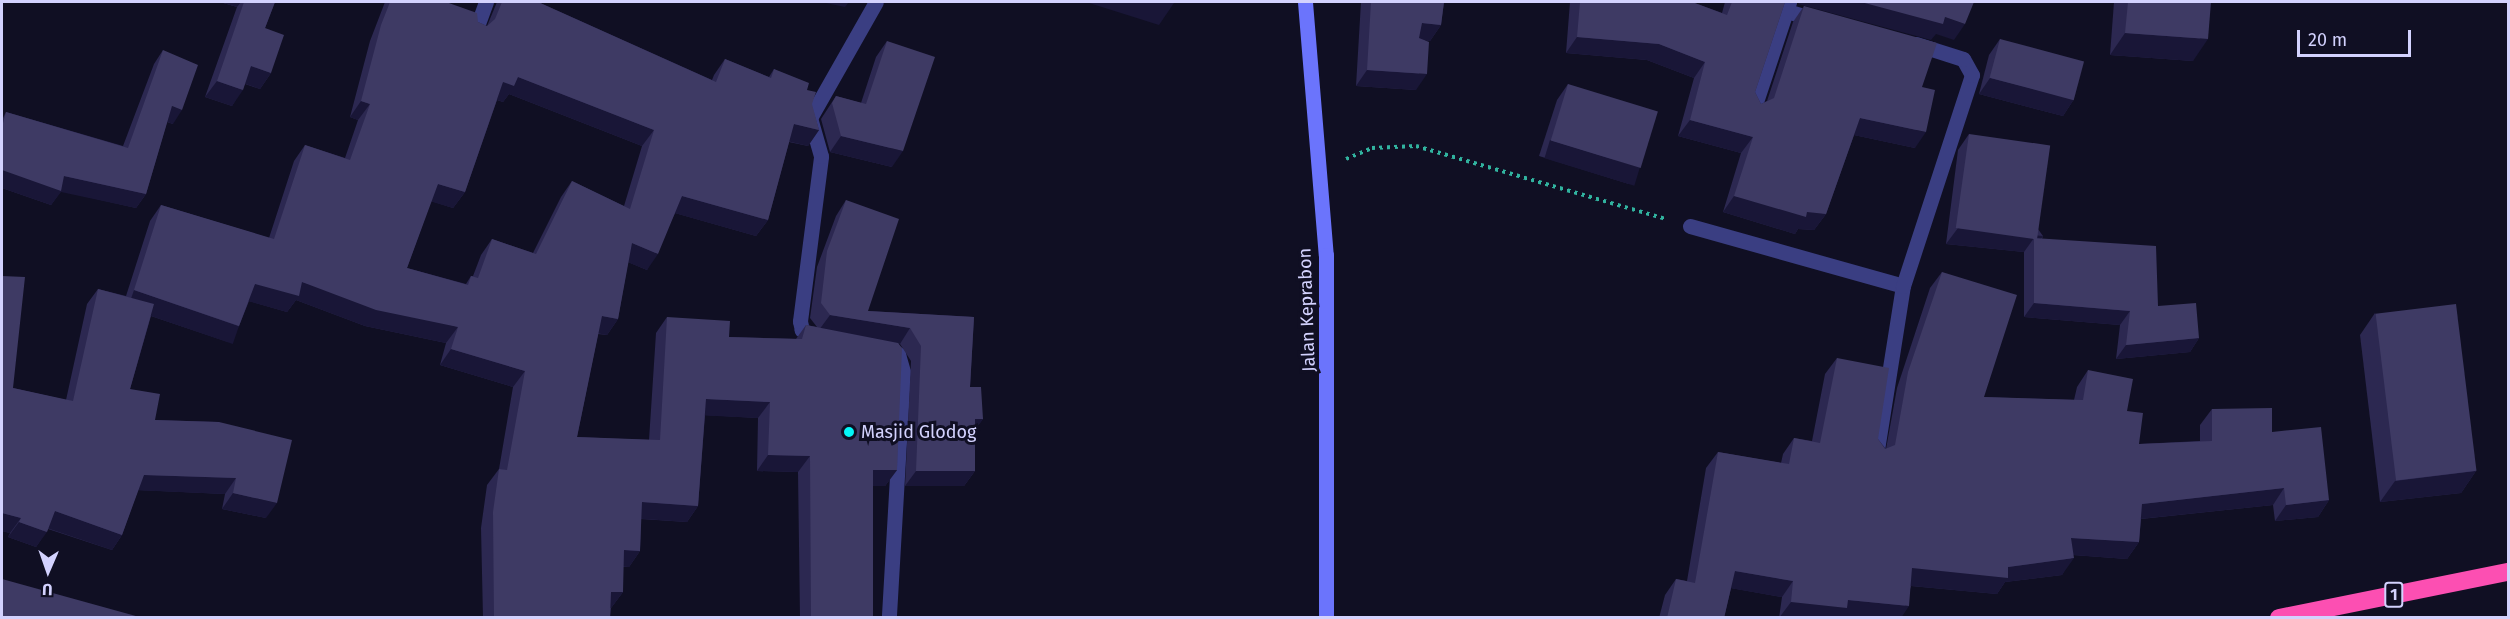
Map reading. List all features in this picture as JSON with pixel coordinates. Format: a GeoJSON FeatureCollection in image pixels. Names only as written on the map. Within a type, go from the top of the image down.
{"type":"FeatureCollection","features":[{"type":"Feature","properties":{"kind":"highway","name":"1"},"geometry":{"type":"LineString","coordinates":[[2279,618],[2508,572]]}},
{"type":"Feature","properties":{"kind":"street"},"geometry":{"type":"LineString","coordinates":[[475,32],[486,2]]}},
{"type":"Feature","properties":{"kind":"street"},"geometry":{"type":"LineString","coordinates":[[836,343],[813,339],[800,321],[821,156],[810,126],[876,2]]}},
{"type":"Feature","properties":{"kind":"street","name":"Jalan Keprabon"},"geometry":{"type":"LineString","coordinates":[[1305,2],[1329,351],[1326,618]]}},
{"type":"Feature","properties":{"kind":"street"},"geometry":{"type":"LineString","coordinates":[[1756,2],[1787,7],[1829,23]]}},
{"type":"Feature","properties":{"kind":"street"},"geometry":{"type":"LineString","coordinates":[[1753,111],[1787,7]]}},
{"type":"Feature","properties":{"kind":"street"},"geometry":{"type":"LineString","coordinates":[[1876,456],[1903,286],[1972,75],[1963,59],[1895,39]]}},
{"type":"Feature","properties":{"kind":"street"},"geometry":{"type":"LineString","coordinates":[[1690,226],[1903,286]]}},
{"type":"Feature","properties":{"kind":"street"},"geometry":{"type":"LineString","coordinates":[[870,347],[898,354],[903,372],[889,618]]}},
{"type":"Feature","properties":{"kind":"path"},"geometry":{"type":"LineString","coordinates":[[1318,171],[1372,148],[1416,146],[1690,226]]}},
{"type":"Feature","properties":{"kind":"building"},"geometry":{"type":"Polygon","coordinates":[[[244,2],[275,2],[265,28],[284,35],[271,73],[251,66],[243,90],[217,81],[244,2]]]}},
{"type":"Feature","properties":{"kind":"building"},"geometry":{"type":"Polygon","coordinates":[[[390,2],[446,2],[477,13],[478,22],[487,26],[495,19],[502,2],[538,2],[716,82],[725,59],[771,78],[774,69],[809,83],[807,90],[816,92],[812,104],[819,130],[794,124],[768,220],[682,196],[658,254],[632,243],[618,319],[602,316],[577,437],[660,440],[667,317],[730,321],[729,337],[802,339],[806,325],[898,343],[902,348],[897,470],[873,470],[873,618],[811,618],[810,456],[768,455],[770,402],[706,399],[698,506],[642,502],[640,551],[624,550],[623,592],[611,592],[610,618],[494,618],[493,512],[499,469],[507,470],[525,371],[451,349],[458,327],[376,310],[302,282],[299,296],[255,284],[239,326],[134,290],[161,205],[274,239],[305,145],[350,160],[370,104],[361,101],[381,25],[390,2]],[[518,77],[514,86],[503,82],[465,192],[438,184],[407,268],[468,285],[471,276],[478,278],[492,239],[536,254],[572,181],[630,209],[654,130],[518,77]]]}},
{"type":"Feature","properties":{"kind":"building"},"geometry":{"type":"Polygon","coordinates":[[[1371,2],[1444,2],[1441,25],[1422,23],[1419,38],[1429,42],[1427,74],[1367,70],[1371,2]]]}},
{"type":"Feature","properties":{"kind":"building"},"geometry":{"type":"Polygon","coordinates":[[[1580,2],[1692,2],[1727,15],[1732,2],[1785,2],[1755,92],[1761,104],[1774,98],[1804,6],[1937,43],[1922,87],[1935,90],[1926,132],[1860,118],[1826,214],[1807,212],[1806,217],[1734,196],[1753,137],[1690,120],[1705,62],[1659,44],[1577,37],[1580,2]]]}},
{"type":"Feature","properties":{"kind":"building"},"geometry":{"type":"Polygon","coordinates":[[[1861,2],[1974,2],[1965,24],[1945,17],[1943,24],[1861,2]]]}},
{"type":"Feature","properties":{"kind":"building"},"geometry":{"type":"Polygon","coordinates":[[[2128,2],[2211,2],[2208,39],[2125,33],[2128,2]]]}},
{"type":"Feature","properties":{"kind":"building"},"geometry":{"type":"Polygon","coordinates":[[[2000,39],[2084,62],[2074,100],[1990,78],[2000,39]]]}},
{"type":"Feature","properties":{"kind":"building"},"geometry":{"type":"Polygon","coordinates":[[[887,41],[935,57],[903,151],[841,136],[832,103],[836,96],[866,104],[887,41]]]}},
{"type":"Feature","properties":{"kind":"building"},"geometry":{"type":"Polygon","coordinates":[[[163,50],[198,65],[182,110],[172,106],[146,194],[64,176],[61,191],[2,170],[2,127],[6,112],[128,148],[163,50]]]}},
{"type":"Feature","properties":{"kind":"building"},"geometry":{"type":"Polygon","coordinates":[[[1568,84],[1658,111],[1641,168],[1551,140],[1568,84]]]}},
{"type":"Feature","properties":{"kind":"building"},"geometry":{"type":"Polygon","coordinates":[[[1969,134],[2050,145],[2037,239],[1956,228],[1969,134]]]}},
{"type":"Feature","properties":{"kind":"building"},"geometry":{"type":"Polygon","coordinates":[[[846,200],[899,219],[868,311],[974,317],[970,387],[981,387],[983,419],[975,419],[975,471],[916,471],[921,346],[910,328],[830,315],[821,303],[827,251],[846,200]]]}},
{"type":"Feature","properties":{"kind":"building"},"geometry":{"type":"Polygon","coordinates":[[[2034,238],[2156,246],[2158,306],[2196,303],[2199,338],[2126,345],[2130,311],[2034,303],[2034,238]]]}},
{"type":"Feature","properties":{"kind":"building"},"geometry":{"type":"Polygon","coordinates":[[[1942,272],[2017,295],[1984,397],[2083,400],[2088,370],[2133,379],[2127,411],[2143,413],[2139,444],[2212,441],[2212,409],[2272,408],[2272,432],[2321,427],[2329,500],[2286,505],[2284,488],[2142,504],[2139,542],[2071,538],[2074,558],[2008,567],[2008,578],[1912,568],[1909,606],[1848,600],[1847,608],[1791,602],[1793,581],[1735,571],[1724,618],[1667,618],[1676,579],[1695,583],[1718,452],[1789,464],[1794,438],[1820,443],[1837,358],[1889,368],[1878,439],[1885,449],[1895,445],[1908,372],[1942,272]]]}},
{"type":"Feature","properties":{"kind":"building"},"geometry":{"type":"Polygon","coordinates":[[[2,276],[25,277],[13,388],[73,401],[98,289],[154,304],[130,389],[160,394],[155,420],[219,422],[292,440],[277,503],[233,493],[236,478],[144,475],[122,535],[55,511],[47,532],[19,522],[21,518],[2,513],[2,276]]]}},
{"type":"Feature","properties":{"kind":"building"},"geometry":{"type":"Polygon","coordinates":[[[2456,304],[2476,471],[2396,481],[2376,314],[2456,304]]]}},
{"type":"Feature","properties":{"kind":"building"},"geometry":{"type":"Polygon","coordinates":[[[2,579],[143,618],[2,618],[2,579]]]}},
{"type":"Feature","properties":{"kind":"place","name":"Masjid Glodog"},"geometry":{"type":"Point","coordinates":[849,432]}}]}
